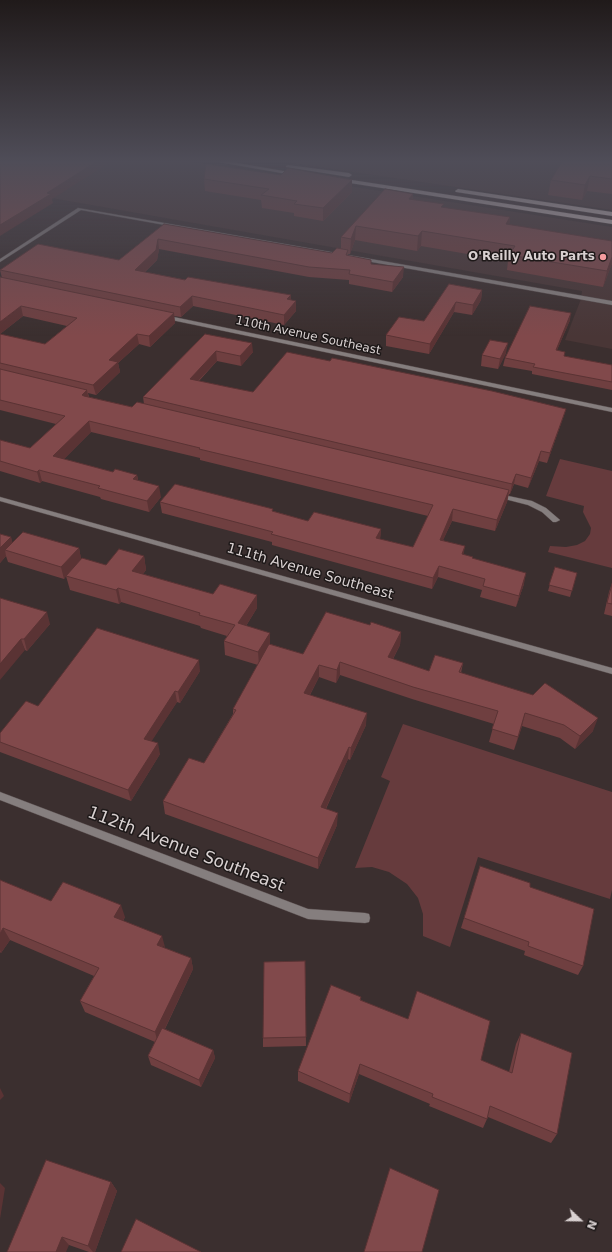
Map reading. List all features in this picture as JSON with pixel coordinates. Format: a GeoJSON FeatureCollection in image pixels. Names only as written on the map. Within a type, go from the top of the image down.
{"type":"FeatureCollection","features":[{"type":"Feature","properties":{"kind":"main road"},"geometry":{"type":"LineString","coordinates":[[589,218],[612,222]]}},
{"type":"Feature","properties":{"kind":"street"},"geometry":{"type":"LineString","coordinates":[[0,261],[65,218]]}},
{"type":"Feature","properties":{"kind":"street"},"geometry":{"type":"LineString","coordinates":[[133,218],[612,303]]}},
{"type":"Feature","properties":{"kind":"street","name":"110th Avenue Southeast"},"geometry":{"type":"LineString","coordinates":[[155,315],[612,410]]}},
{"type":"Feature","properties":{"kind":"street"},"geometry":{"type":"LineString","coordinates":[[491,494],[530,504],[544,510],[556,520]]}},
{"type":"Feature","properties":{"kind":"street","name":"111th Avenue Southeast"},"geometry":{"type":"LineString","coordinates":[[0,499],[612,671]]}},
{"type":"Feature","properties":{"kind":"street","name":"112th Avenue Southeast"},"geometry":{"type":"LineString","coordinates":[[0,796],[308,914],[365,918]]}},
{"type":"Feature","properties":{"kind":"shaded area"},"geometry":{"type":"Polygon","coordinates":[[[168,218],[557,218],[612,227],[612,349],[565,340],[581,299],[582,291],[168,218]]]}},
{"type":"Feature","properties":{"kind":"shaded area"},"geometry":{"type":"Polygon","coordinates":[[[560,459],[612,471],[612,568],[548,552],[550,546],[566,547],[577,545],[585,541],[590,534],[591,528],[583,512],[584,506],[546,496],[560,459]]]}},
{"type":"Feature","properties":{"kind":"shaded area"},"geometry":{"type":"Polygon","coordinates":[[[403,724],[612,792],[612,890],[610,899],[478,857],[450,947],[423,936],[423,914],[418,898],[407,884],[389,872],[372,867],[355,868],[390,781],[381,777],[403,724]]]}},
{"type":"Feature","properties":{"kind":"building"},"geometry":{"type":"Polygon","coordinates":[[[0,218],[11,218],[0,225],[0,218]]]}},
{"type":"Feature","properties":{"kind":"building"},"geometry":{"type":"Polygon","coordinates":[[[358,218],[509,218],[506,224],[612,241],[612,257],[607,271],[509,255],[515,246],[422,231],[418,236],[356,226],[351,239],[341,237],[358,218]]]}},
{"type":"Feature","properties":{"kind":"building"},"geometry":{"type":"Polygon","coordinates":[[[164,224],[332,253],[337,248],[348,250],[346,255],[371,260],[371,264],[404,267],[393,282],[349,274],[350,270],[309,267],[158,239],[156,250],[135,270],[185,280],[188,277],[291,295],[287,299],[296,301],[284,315],[192,296],[180,307],[0,270],[38,244],[119,260],[164,224]]]}},
{"type":"Feature","properties":{"kind":"building"},"geometry":{"type":"Polygon","coordinates":[[[0,277],[174,313],[149,336],[137,334],[109,360],[118,362],[93,385],[0,363],[0,334],[45,344],[77,318],[21,306],[0,322],[0,277]]]}},
{"type":"Feature","properties":{"kind":"building"},"geometry":{"type":"Polygon","coordinates":[[[449,284],[482,290],[473,305],[456,302],[430,344],[386,335],[399,317],[424,321],[449,284]]]}},
{"type":"Feature","properties":{"kind":"building"},"geometry":{"type":"Polygon","coordinates":[[[530,306],[571,313],[556,350],[565,352],[564,356],[612,365],[612,382],[533,367],[535,364],[505,358],[530,306]]]}},
{"type":"Feature","properties":{"kind":"building"},"geometry":{"type":"Polygon","coordinates":[[[205,334],[252,343],[240,356],[216,351],[190,379],[253,392],[287,352],[330,361],[332,358],[352,362],[492,391],[566,409],[550,453],[541,451],[531,478],[516,474],[512,484],[143,397],[205,334]]]}},
{"type":"Feature","properties":{"kind":"building"},"geometry":{"type":"Polygon","coordinates":[[[490,340],[508,343],[500,359],[482,355],[490,340]]]}},
{"type":"Feature","properties":{"kind":"building"},"geometry":{"type":"Polygon","coordinates":[[[0,369],[87,390],[82,395],[84,396],[132,407],[137,402],[509,490],[497,520],[453,509],[440,540],[465,546],[462,554],[473,557],[472,558],[526,573],[519,596],[483,586],[485,579],[439,566],[433,578],[271,534],[273,532],[160,502],[175,484],[273,509],[272,511],[308,521],[314,512],[381,529],[376,538],[413,547],[433,505],[89,421],[53,456],[113,472],[115,469],[137,475],[133,479],[159,486],[147,501],[98,488],[100,486],[39,470],[37,472],[0,461],[0,440],[30,448],[65,416],[0,400],[0,369]]]}},
{"type":"Feature","properties":{"kind":"building"},"geometry":{"type":"Polygon","coordinates":[[[23,532],[79,548],[61,567],[5,550],[23,532]]]}},
{"type":"Feature","properties":{"kind":"building"},"geometry":{"type":"Polygon","coordinates":[[[0,534],[11,537],[0,548],[0,534]]]}},
{"type":"Feature","properties":{"kind":"building"},"geometry":{"type":"Polygon","coordinates":[[[119,549],[144,556],[132,571],[213,594],[220,584],[257,595],[238,623],[270,633],[258,652],[224,641],[235,625],[199,615],[200,613],[118,588],[116,590],[66,576],[82,558],[106,565],[119,549]]]}},
{"type":"Feature","properties":{"kind":"building"},"geometry":{"type":"Polygon","coordinates":[[[555,567],[577,573],[572,591],[549,585],[555,567]]]}},
{"type":"Feature","properties":{"kind":"building"},"geometry":{"type":"Polygon","coordinates":[[[612,584],[612,604],[607,603],[612,584]]]}},
{"type":"Feature","properties":{"kind":"building"},"geometry":{"type":"Polygon","coordinates":[[[0,598],[47,612],[0,664],[0,598]]]}},
{"type":"Feature","properties":{"kind":"building"},"geometry":{"type":"Polygon","coordinates":[[[326,612],[370,625],[371,622],[401,632],[388,657],[429,671],[435,655],[463,663],[459,672],[533,695],[545,683],[598,718],[580,736],[564,725],[525,713],[518,737],[492,729],[498,711],[413,687],[340,662],[337,670],[319,665],[304,693],[367,713],[351,748],[349,747],[321,807],[338,813],[318,858],[163,801],[189,758],[204,763],[236,710],[233,709],[269,644],[303,654],[326,612]]]}},
{"type":"Feature","properties":{"kind":"building"},"geometry":{"type":"Polygon","coordinates":[[[97,628],[199,660],[178,692],[175,691],[144,739],[158,743],[128,790],[0,742],[0,733],[26,701],[38,706],[97,628]]]}},
{"type":"Feature","properties":{"kind":"building"},"geometry":{"type":"Polygon","coordinates":[[[480,866],[530,883],[530,887],[594,909],[583,966],[528,946],[529,942],[464,918],[480,866]]]}},
{"type":"Feature","properties":{"kind":"building"},"geometry":{"type":"Polygon","coordinates":[[[0,880],[51,901],[63,882],[121,905],[114,917],[162,936],[157,945],[191,958],[155,1032],[80,1001],[99,968],[3,928],[0,934],[0,880]]]}},
{"type":"Feature","properties":{"kind":"building"},"geometry":{"type":"Polygon","coordinates":[[[305,961],[306,1037],[263,1038],[264,962],[305,961]]]}},
{"type":"Feature","properties":{"kind":"building"},"geometry":{"type":"Polygon","coordinates":[[[331,985],[361,997],[360,1000],[408,1019],[417,991],[490,1021],[481,1060],[512,1073],[521,1033],[572,1053],[557,1134],[490,1106],[487,1119],[432,1097],[433,1094],[360,1064],[350,1094],[298,1071],[331,985]]]}},
{"type":"Feature","properties":{"kind":"building"},"geometry":{"type":"Polygon","coordinates":[[[162,1028],[213,1050],[199,1080],[148,1056],[162,1028]]]}},
{"type":"Feature","properties":{"kind":"building"},"geometry":{"type":"Polygon","coordinates":[[[46,1160],[111,1182],[88,1246],[62,1237],[56,1252],[7,1252],[46,1160]]]}},
{"type":"Feature","properties":{"kind":"building"},"geometry":{"type":"Polygon","coordinates":[[[390,1168],[439,1190],[422,1252],[364,1252],[390,1168]]]}},
{"type":"Feature","properties":{"kind":"building"},"geometry":{"type":"Polygon","coordinates":[[[136,1219],[201,1252],[121,1252],[136,1219]]]}},
{"type":"Feature","properties":{"kind":"place","name":"O'Reilly Auto Parts"},"geometry":{"type":"Point","coordinates":[603,257]}}]}
